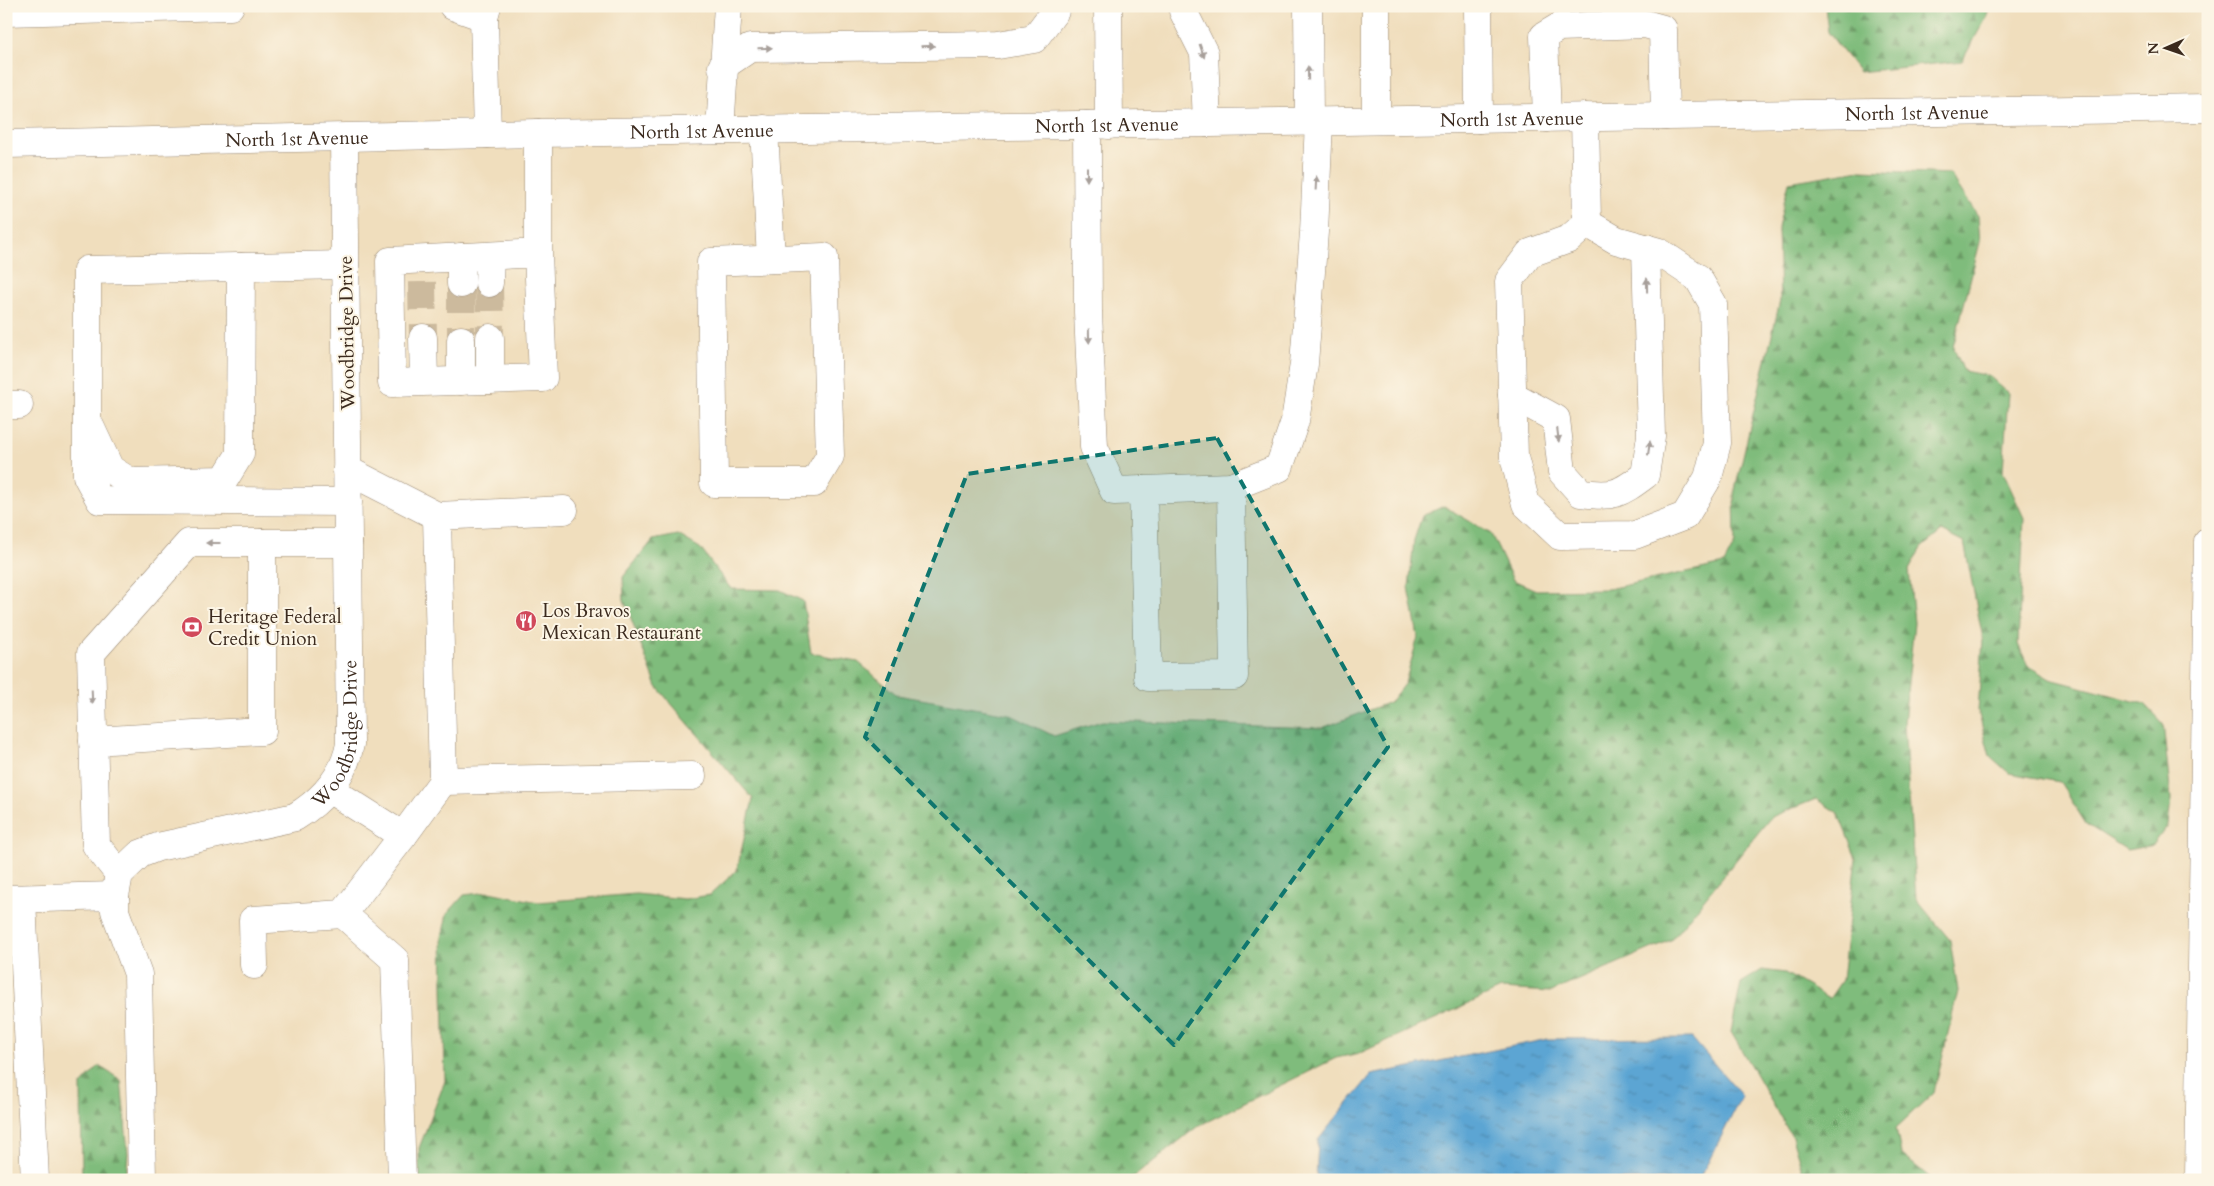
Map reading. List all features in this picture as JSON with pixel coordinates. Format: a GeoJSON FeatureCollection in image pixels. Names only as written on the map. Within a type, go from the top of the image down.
{"type":"FeatureCollection","features":[{"type":"Feature","properties":{"kind":"main road"},"geometry":{"type":"LineString","coordinates":[[6,12],[230,6]]}},
{"type":"Feature","properties":{"kind":"main road"},"geometry":{"type":"LineString","coordinates":[[453,6],[485,12],[487,134]]}},
{"type":"Feature","properties":{"kind":"main road"},"geometry":{"type":"LineString","coordinates":[[720,130],[722,68],[728,6]]}},
{"type":"Feature","properties":{"kind":"main road"},"geometry":{"type":"LineString","coordinates":[[722,68],[750,48],[998,44],[1034,39],[1055,11],[1054,6]]}},
{"type":"Feature","properties":{"kind":"main road"},"geometry":{"type":"LineString","coordinates":[[1108,6],[1098,125],[1088,312],[1094,447],[1114,491],[1230,487],[1279,468],[1295,421],[1304,364],[1314,232],[1314,122],[1308,6]]}},
{"type":"Feature","properties":{"kind":"main road"},"geometry":{"type":"LineString","coordinates":[[1183,6],[1183,11],[1204,53],[1207,123]]}},
{"type":"Feature","properties":{"kind":"main road"},"geometry":{"type":"LineString","coordinates":[[1376,6],[1376,120]]}},
{"type":"Feature","properties":{"kind":"main road"},"geometry":{"type":"LineString","coordinates":[[1478,6],[1479,119]]}},
{"type":"Feature","properties":{"kind":"main road"},"geometry":{"type":"LineString","coordinates":[[1547,118],[1544,36],[1559,27],[1645,24],[1663,29],[1664,116]]}},
{"type":"Feature","properties":{"kind":"main road","name":"North 1st Avenue"},"geometry":{"type":"LineString","coordinates":[[6,144],[720,130],[2208,108]]}},
{"type":"Feature","properties":{"kind":"main road"},"geometry":{"type":"LineString","coordinates":[[1585,117],[1588,224]]}},
{"type":"Feature","properties":{"kind":"main road"},"geometry":{"type":"LineString","coordinates":[[764,130],[771,259]]}},
{"type":"Feature","properties":{"kind":"main road"},"geometry":{"type":"LineString","coordinates":[[538,133],[538,253],[543,378],[392,382],[390,261],[422,270],[461,270],[490,256],[538,253]]}},
{"type":"Feature","properties":{"kind":"main road","name":"Woodbridge Drive"},"geometry":{"type":"LineString","coordinates":[[117,885],[140,854],[158,847],[295,817],[313,806],[329,789],[342,770],[350,744],[344,138]]}},
{"type":"Feature","properties":{"kind":"main road"},"geometry":{"type":"LineString","coordinates":[[1588,224],[1616,240],[1659,252],[1698,278],[1713,304],[1717,443],[1708,478],[1685,516],[1635,535],[1560,536],[1526,504],[1514,457],[1509,281],[1530,253],[1570,239],[1588,224]]}},
{"type":"Feature","properties":{"kind":"main road"},"geometry":{"type":"LineString","coordinates":[[1512,395],[1556,419],[1562,472],[1581,493],[1607,496],[1622,491],[1645,475],[1651,436],[1646,248]]}},
{"type":"Feature","properties":{"kind":"main road"},"geometry":{"type":"LineString","coordinates":[[489,282],[490,256]]}},
{"type":"Feature","properties":{"kind":"main road"},"geometry":{"type":"LineString","coordinates":[[824,258],[830,456],[814,483],[714,483],[711,262],[771,259],[824,258]]}},
{"type":"Feature","properties":{"kind":"main road"},"geometry":{"type":"LineString","coordinates":[[345,265],[87,270],[87,476],[100,500],[348,502]]}},
{"type":"Feature","properties":{"kind":"main road"},"geometry":{"type":"LineString","coordinates":[[87,420],[110,469],[131,482],[224,480],[240,454],[241,267]]}},
{"type":"Feature","properties":{"kind":"main road"},"geometry":{"type":"LineString","coordinates":[[423,338],[424,381]]}},
{"type":"Feature","properties":{"kind":"main road"},"geometry":{"type":"LineString","coordinates":[[490,338],[490,380]]}},
{"type":"Feature","properties":{"kind":"main road"},"geometry":{"type":"LineString","coordinates":[[461,340],[461,380]]}},
{"type":"Feature","properties":{"kind":"main road"},"geometry":{"type":"LineString","coordinates":[[347,470],[437,516],[564,510]]}},
{"type":"Feature","properties":{"kind":"main road"},"geometry":{"type":"LineString","coordinates":[[1143,490],[1148,677],[1234,676],[1230,487]]}},
{"type":"Feature","properties":{"kind":"main road"},"geometry":{"type":"LineString","coordinates":[[343,914],[443,781],[437,516]]}},
{"type":"Feature","properties":{"kind":"main road"},"geometry":{"type":"LineString","coordinates":[[2199,1180],[2208,542]]}},
{"type":"Feature","properties":{"kind":"main road"},"geometry":{"type":"LineString","coordinates":[[142,1180],[138,974],[115,911],[117,885],[96,845],[91,653],[189,543],[348,543]]}},
{"type":"Feature","properties":{"kind":"main road"},"geometry":{"type":"LineString","coordinates":[[93,741],[262,732],[262,543]]}},
{"type":"Feature","properties":{"kind":"main road"},"geometry":{"type":"LineString","coordinates":[[443,781],[692,776]]}},
{"type":"Feature","properties":{"kind":"main road"},"geometry":{"type":"LineString","coordinates":[[329,789],[403,836]]}},
{"type":"Feature","properties":{"kind":"main road"},"geometry":{"type":"LineString","coordinates":[[36,1180],[14,899],[117,885]]}},
{"type":"Feature","properties":{"kind":"main road"},"geometry":{"type":"LineString","coordinates":[[254,965],[254,920],[343,914],[395,960],[402,1180]]}},
{"type":"Feature","properties":{"kind":"highlighted area"},"geometry":{"type":"Polygon","coordinates":[[[1217,438],[1388,747],[1174,1045],[865,737],[967,474],[1217,438]]]}},
{"type":"Feature","properties":{"kind":"green space"},"geometry":{"type":"Polygon","coordinates":[[[1825,6],[1989,6],[1987,16],[1962,61],[1859,72],[1828,32],[1825,6]]]}},
{"type":"Feature","properties":{"kind":"green space"},"geometry":{"type":"Polygon","coordinates":[[[1861,170],[1950,174],[1978,216],[1980,242],[1953,347],[1964,371],[1989,376],[2008,393],[2003,472],[2024,518],[2018,644],[2028,666],[2050,679],[2145,704],[2163,723],[2171,799],[2168,825],[2153,845],[2127,850],[2086,824],[2060,782],[2009,773],[1990,756],[1978,711],[1983,639],[1964,542],[1942,531],[1921,548],[1909,570],[1914,623],[1904,723],[1916,899],[1950,940],[1958,991],[1934,1092],[1896,1128],[1901,1154],[1933,1180],[1805,1180],[1792,1137],[1731,1032],[1741,983],[1762,970],[1785,973],[1829,999],[1842,980],[1856,858],[1838,813],[1816,799],[1771,817],[1671,940],[1551,992],[1501,989],[1360,1053],[1336,1058],[1198,1126],[1135,1176],[1121,1180],[419,1180],[419,1148],[445,1081],[442,937],[447,914],[464,895],[489,892],[538,902],[636,894],[685,899],[710,895],[737,870],[753,799],[657,687],[624,600],[623,577],[653,540],[678,535],[700,548],[731,589],[780,590],[803,601],[811,653],[858,662],[897,695],[1009,714],[1054,736],[1102,721],[1322,728],[1390,702],[1405,683],[1418,637],[1409,587],[1414,540],[1422,516],[1444,506],[1491,534],[1513,580],[1536,590],[1608,589],[1724,564],[1735,543],[1734,494],[1780,301],[1778,228],[1789,182],[1861,170]]]}},
{"type":"Feature","properties":{"kind":"green space"},"geometry":{"type":"Polygon","coordinates":[[[99,1066],[121,1080],[128,1153],[126,1180],[82,1180],[81,1085],[99,1066]]]}},
{"type":"Feature","properties":{"kind":"water"},"geometry":{"type":"Polygon","coordinates":[[[1692,1038],[1742,1096],[1699,1180],[1316,1180],[1318,1140],[1371,1075],[1548,1039],[1692,1038]]]}},
{"type":"Feature","properties":{"kind":"tunnel"},"geometry":{"type":"LineString","coordinates":[[422,282],[423,338]]}},
{"type":"Feature","properties":{"kind":"tunnel"},"geometry":{"type":"LineString","coordinates":[[489,283],[490,338]]}},
{"type":"Feature","properties":{"kind":"tunnel"},"geometry":{"type":"LineString","coordinates":[[461,284],[461,340]]}},
{"type":"Feature","properties":{"kind":"place","name":"Los Bravos Mexican Restaurant"},"geometry":{"type":"Point","coordinates":[526,621]}},
{"type":"Feature","properties":{"kind":"place","name":"Heritage Federal Credit Union"},"geometry":{"type":"Point","coordinates":[192,627]}}]}
